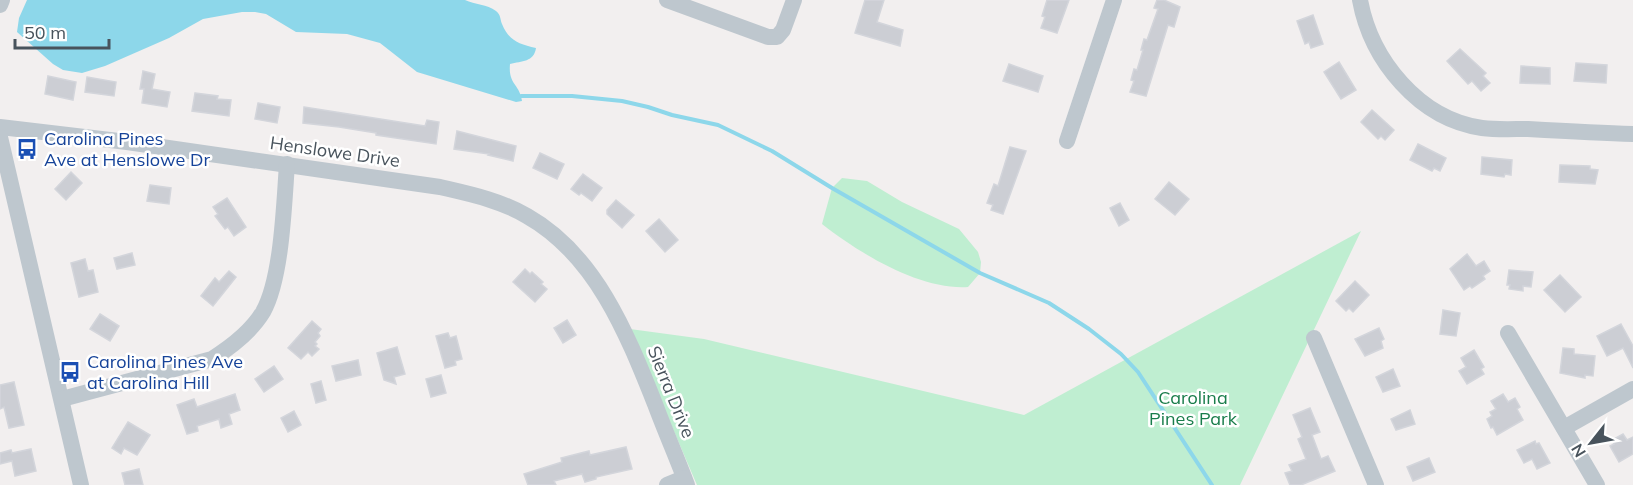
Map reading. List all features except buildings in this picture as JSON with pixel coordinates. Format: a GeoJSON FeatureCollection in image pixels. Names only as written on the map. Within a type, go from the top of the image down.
{"type":"FeatureCollection","features":[{"type":"Feature","properties":{"kind":"street"},"geometry":{"type":"LineString","coordinates":[[0,5],[2,0]]}},
{"type":"Feature","properties":{"kind":"street"},"geometry":{"type":"LineString","coordinates":[[667,0],[768,37],[777,37],[783,30],[794,0]]}},
{"type":"Feature","properties":{"kind":"street"},"geometry":{"type":"LineString","coordinates":[[1067,141],[1114,0]]}},
{"type":"Feature","properties":{"kind":"street"},"geometry":{"type":"LineString","coordinates":[[1360,0],[1366,23],[1389,68],[1405,87],[1428,107],[1453,119],[1481,128],[1633,134]]}},
{"type":"Feature","properties":{"kind":"street","name":"Henslowe Drive"},"geometry":{"type":"LineString","coordinates":[[0,128],[287,164],[440,187],[486,198],[528,216],[573,254],[596,283],[616,315]]}},
{"type":"Feature","properties":{"kind":"street"},"geometry":{"type":"LineString","coordinates":[[0,137],[81,485]]}},
{"type":"Feature","properties":{"kind":"street"},"geometry":{"type":"LineString","coordinates":[[62,399],[212,359],[230,348],[247,332],[263,311],[273,283],[280,244],[287,164]]}},
{"type":"Feature","properties":{"kind":"street","name":"Sierra Drive"},"geometry":{"type":"LineString","coordinates":[[616,315],[630,343],[685,481]]}},
{"type":"Feature","properties":{"kind":"street"},"geometry":{"type":"LineString","coordinates":[[1508,333],[1597,485]]}},
{"type":"Feature","properties":{"kind":"street"},"geometry":{"type":"LineString","coordinates":[[1314,338],[1376,485]]}},
{"type":"Feature","properties":{"kind":"street"},"geometry":{"type":"LineString","coordinates":[[1564,428],[1633,389]]}},
{"type":"Feature","properties":{"kind":"street"},"geometry":{"type":"LineString","coordinates":[[667,485],[685,481]]}},
{"type":"Feature","properties":{"kind":"green space"},"geometry":{"type":"Polygon","coordinates":[[[842,178],[867,181],[902,202],[959,229],[978,252],[981,262],[980,273],[968,287],[930,282],[891,268],[837,235],[822,224],[832,188],[842,178]]]}},
{"type":"Feature","properties":{"kind":"green space","name":"Carolina Pines Park"},"geometry":{"type":"Polygon","coordinates":[[[1361,231],[1240,485],[697,485],[630,329],[704,339],[1024,415],[1361,231]]]}},
{"type":"Feature","properties":{"kind":"water"},"geometry":{"type":"Polygon","coordinates":[[[27,0],[465,0],[496,11],[511,38],[536,48],[530,58],[510,64],[512,80],[522,101],[516,102],[417,72],[380,43],[347,34],[296,32],[266,14],[255,12],[203,19],[169,38],[105,66],[82,73],[63,70],[53,64],[17,32],[19,18],[27,0]]]}},
{"type":"Feature","properties":{"kind":"waterway"},"geometry":{"type":"LineString","coordinates":[[521,96],[572,96],[622,101],[718,125],[772,151],[980,273],[1049,303],[1089,329],[1121,354],[1138,372],[1212,485]]}},
{"type":"Feature","properties":{"kind":"place","name":"Carolina Pines Ave at Henslowe Dr"},"geometry":{"type":"Point","coordinates":[27,149]}},
{"type":"Feature","properties":{"kind":"place","name":"Carolina Pines Ave at Carolina Hill"},"geometry":{"type":"Point","coordinates":[70,372]}}]}
